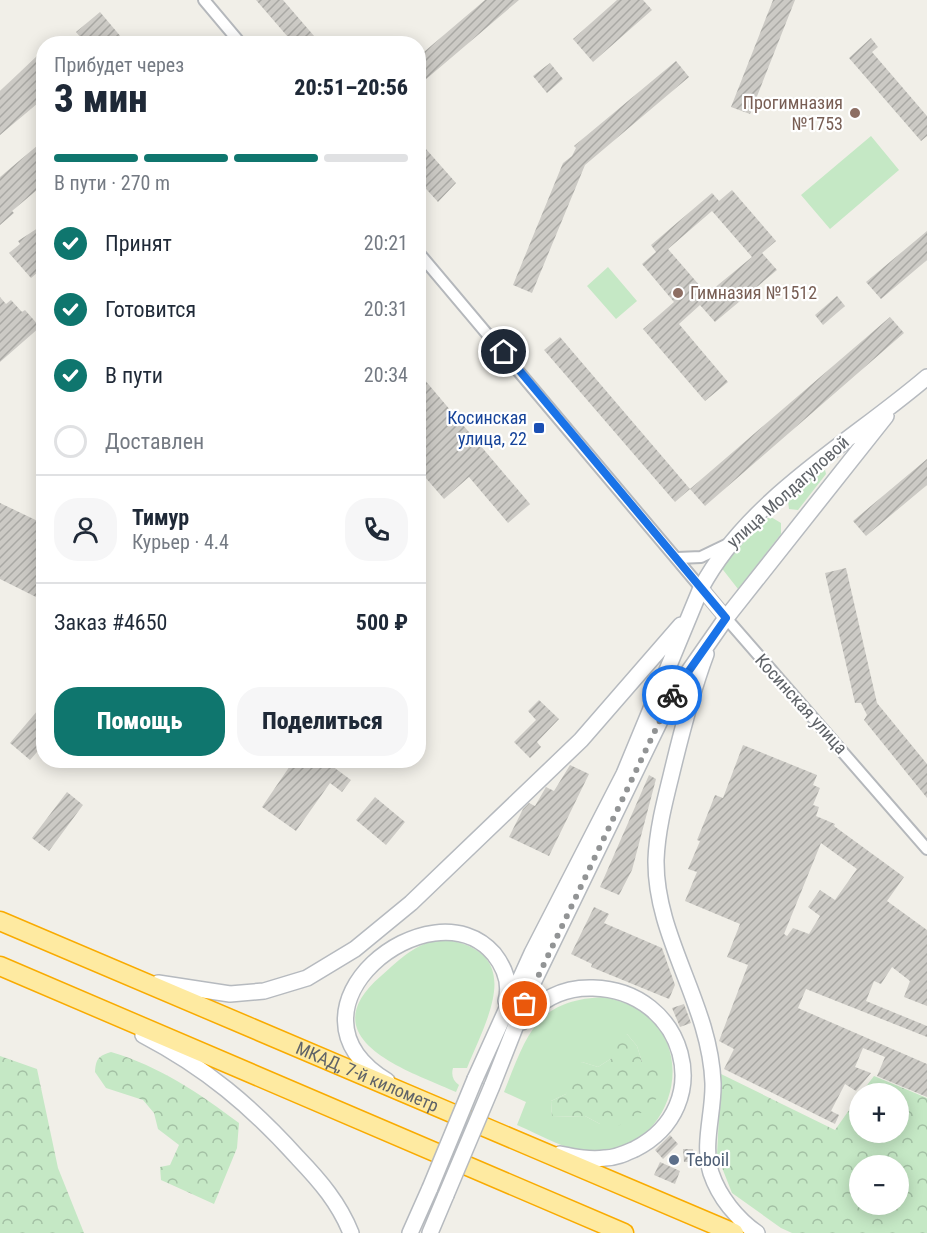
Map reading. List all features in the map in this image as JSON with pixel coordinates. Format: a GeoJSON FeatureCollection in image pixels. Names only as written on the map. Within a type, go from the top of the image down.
{"type":"FeatureCollection","features":[{"type":"Feature","properties":{"kind":"highway","name":"МКАД, 7-й километр"},"geometry":{"type":"LineString","coordinates":[[0,921],[734,1233]]}},
{"type":"Feature","properties":{"kind":"highway"},"geometry":{"type":"LineString","coordinates":[[0,966],[93,1008],[624,1233]]}},
{"type":"Feature","properties":{"kind":"main road","name":"улица Молдагуловой"},"geometry":{"type":"LineString","coordinates":[[410,1233],[475,1079],[532,953],[624,774],[701,588],[728,544],[826,455],[927,377]]}},
{"type":"Feature","properties":{"kind":"main road","name":"улица Молдагуловой"},"geometry":{"type":"LineString","coordinates":[[430,1233],[531,987],[666,708],[726,618],[897,402]]}},
{"type":"Feature","properties":{"kind":"main road"},"geometry":{"type":"LineString","coordinates":[[110,969],[196,991],[230,994],[264,991],[307,978],[355,949],[411,903],[581,740],[691,613]]}},
{"type":"Feature","properties":{"kind":"main road"},"geometry":{"type":"LineString","coordinates":[[713,636],[692,695],[660,822],[656,860],[658,892],[663,916],[701,1012],[709,1049],[713,1083],[709,1137],[711,1172],[719,1192],[731,1208],[758,1233]]}},
{"type":"Feature","properties":{"kind":"main road"},"geometry":{"type":"LineString","coordinates":[[416,1098],[381,1077],[359,1057],[347,1040],[344,1024],[345,1007],[351,990],[381,959],[404,942],[422,933],[441,931],[474,938],[489,949],[501,963],[507,977],[508,993],[499,1024]]}},
{"type":"Feature","properties":{"kind":"main road"},"geometry":{"type":"LineString","coordinates":[[512,1037],[531,1011],[561,991],[606,988],[630,995],[652,1007],[666,1022],[683,1063],[683,1084],[676,1106],[664,1126],[647,1142],[625,1154],[606,1159],[579,1158],[535,1149]]}},
{"type":"Feature","properties":{"kind":"main road"},"geometry":{"type":"LineString","coordinates":[[93,1008],[197,1065],[236,1095],[270,1127],[323,1185],[342,1210],[351,1233]]}},
{"type":"Feature","properties":{"kind":"street"},"geometry":{"type":"LineString","coordinates":[[204,0],[234,36]]}},
{"type":"Feature","properties":{"kind":"street","name":"Косинская улица"},"geometry":{"type":"LineString","coordinates":[[426,261],[726,618],[927,849]]}},
{"type":"Feature","properties":{"kind":"street"},"geometry":{"type":"LineString","coordinates":[[826,455],[838,458],[841,471]]}},
{"type":"Feature","properties":{"kind":"street"},"geometry":{"type":"LineString","coordinates":[[677,558],[701,557],[728,544]]}},
{"type":"Feature","properties":{"kind":"green space"},"geometry":{"type":"Polygon","coordinates":[[[871,136],[899,170],[830,229],[801,195],[871,136]]]}},
{"type":"Feature","properties":{"kind":"green space"},"geometry":{"type":"Polygon","coordinates":[[[608,267],[637,301],[616,319],[587,286],[608,267]]]}},
{"type":"Feature","properties":{"kind":"green space"},"geometry":{"type":"Polygon","coordinates":[[[820,469],[825,470],[826,474],[798,510],[789,509],[788,501],[820,469]]]}},
{"type":"Feature","properties":{"kind":"green space"},"geometry":{"type":"Polygon","coordinates":[[[771,517],[781,523],[781,534],[738,589],[720,566],[763,520],[771,517]]]}},
{"type":"Feature","properties":{"kind":"green space"},"geometry":{"type":"Polygon","coordinates":[[[442,939],[469,946],[485,957],[493,972],[494,989],[491,1008],[484,1028],[467,1068],[453,1068],[453,1078],[459,1085],[456,1092],[392,1063],[373,1050],[360,1035],[355,1018],[361,998],[381,976],[402,957],[424,944],[442,939]]]}},
{"type":"Feature","properties":{"kind":"green space"},"geometry":{"type":"Polygon","coordinates":[[[606,997],[641,1011],[651,1019],[664,1037],[671,1058],[672,1079],[668,1100],[658,1119],[644,1135],[626,1146],[604,1152],[570,1148],[517,1125],[526,1102],[504,1092],[520,1053],[537,1024],[549,1013],[582,999],[606,997]],[[627,1034],[612,1058],[598,1067],[582,1062],[566,1094],[551,1101],[552,1117],[585,1116],[600,1124],[642,1062],[637,1046],[627,1034]]]}},
{"type":"Feature","properties":{"kind":"green space"},"geometry":{"type":"Polygon","coordinates":[[[627,1034],[637,1046],[642,1062],[658,1065],[662,1082],[657,1098],[646,1110],[616,1127],[600,1124],[585,1116],[552,1117],[551,1101],[566,1094],[569,1073],[582,1062],[598,1067],[612,1058],[612,1041],[627,1034]]]}},
{"type":"Feature","properties":{"kind":"green space"},"geometry":{"type":"Polygon","coordinates":[[[111,1052],[162,1073],[209,1101],[239,1123],[237,1148],[214,1204],[161,1180],[160,1167],[170,1165],[179,1145],[158,1129],[154,1113],[143,1100],[106,1088],[95,1072],[95,1068],[98,1059],[111,1052]]]}},
{"type":"Feature","properties":{"kind":"green space"},"geometry":{"type":"Polygon","coordinates":[[[0,1056],[37,1069],[58,1168],[84,1233],[0,1233],[0,1056]]]}},
{"type":"Feature","properties":{"kind":"green space"},"geometry":{"type":"Polygon","coordinates":[[[721,1074],[835,1130],[849,1110],[849,1143],[909,1143],[909,1091],[927,1098],[927,1233],[792,1233],[781,1228],[732,1193],[717,1155],[721,1074]]]}},
{"type":"Feature","properties":{"kind":"green space"},"geometry":{"type":"Polygon","coordinates":[[[874,1076],[891,1083],[869,1083],[874,1076]]]}},
{"type":"Feature","properties":{"kind":"building"},"geometry":{"type":"Polygon","coordinates":[[[256,0],[283,0],[314,36],[287,36],[256,0]]]}},
{"type":"Feature","properties":{"kind":"building"},"geometry":{"type":"Polygon","coordinates":[[[485,0],[519,0],[426,79],[426,50],[485,0]]]}},
{"type":"Feature","properties":{"kind":"building"},"geometry":{"type":"Polygon","coordinates":[[[617,0],[643,0],[652,10],[593,62],[573,39],[617,0]]]}},
{"type":"Feature","properties":{"kind":"building"},"geometry":{"type":"Polygon","coordinates":[[[773,0],[795,0],[750,114],[731,107],[773,0]]]}},
{"type":"Feature","properties":{"kind":"building"},"geometry":{"type":"Polygon","coordinates":[[[100,12],[120,36],[79,36],[76,32],[100,12]]]}},
{"type":"Feature","properties":{"kind":"building"},"geometry":{"type":"Polygon","coordinates":[[[871,38],[878,47],[872,52],[927,116],[927,136],[921,141],[849,58],[871,38]]]}},
{"type":"Feature","properties":{"kind":"building"},"geometry":{"type":"Polygon","coordinates":[[[36,57],[36,105],[0,135],[0,91],[36,57]]]}},
{"type":"Feature","properties":{"kind":"building"},"geometry":{"type":"Polygon","coordinates":[[[676,61],[689,77],[585,165],[532,293],[513,285],[563,163],[572,156],[576,148],[574,146],[676,61]]]}},
{"type":"Feature","properties":{"kind":"building"},"geometry":{"type":"Polygon","coordinates":[[[550,63],[563,79],[547,93],[533,76],[550,63]]]}},
{"type":"Feature","properties":{"kind":"building"},"geometry":{"type":"Polygon","coordinates":[[[36,147],[36,191],[12,211],[14,213],[0,225],[0,177],[36,147]]]}},
{"type":"Feature","properties":{"kind":"building"},"geometry":{"type":"Polygon","coordinates":[[[426,149],[456,183],[438,202],[426,189],[426,149]]]}},
{"type":"Feature","properties":{"kind":"building"},"geometry":{"type":"Polygon","coordinates":[[[732,190],[776,241],[762,253],[777,270],[715,322],[700,305],[679,324],[728,382],[705,401],[643,329],[674,302],[642,264],[656,252],[651,245],[712,193],[719,201],[732,190]],[[712,211],[668,249],[707,294],[752,257],[712,211]]]}},
{"type":"Feature","properties":{"kind":"building"},"geometry":{"type":"Polygon","coordinates":[[[36,229],[36,274],[31,278],[9,253],[20,244],[18,241],[36,229]]]}},
{"type":"Feature","properties":{"kind":"building"},"geometry":{"type":"Polygon","coordinates":[[[927,231],[927,260],[881,299],[866,282],[927,231]]]}},
{"type":"Feature","properties":{"kind":"building"},"geometry":{"type":"Polygon","coordinates":[[[837,296],[845,306],[823,325],[815,315],[837,296]]]}},
{"type":"Feature","properties":{"kind":"building"},"geometry":{"type":"Polygon","coordinates":[[[0,297],[6,304],[11,300],[22,312],[25,310],[36,322],[36,330],[0,362],[0,297]]]}},
{"type":"Feature","properties":{"kind":"building"},"geometry":{"type":"Polygon","coordinates":[[[890,317],[904,333],[705,506],[690,489],[890,317]]]}},
{"type":"Feature","properties":{"kind":"building"},"geometry":{"type":"Polygon","coordinates":[[[560,337],[690,489],[675,502],[544,350],[560,337]]]}},
{"type":"Feature","properties":{"kind":"building"},"geometry":{"type":"Polygon","coordinates":[[[426,381],[530,504],[508,523],[469,477],[444,499],[426,478],[426,381]]]}},
{"type":"Feature","properties":{"kind":"building"},"geometry":{"type":"Polygon","coordinates":[[[927,459],[927,485],[866,536],[853,521],[927,459]]]}},
{"type":"Feature","properties":{"kind":"building"},"geometry":{"type":"Polygon","coordinates":[[[0,503],[36,520],[36,597],[0,579],[0,503]]]}},
{"type":"Feature","properties":{"kind":"building"},"geometry":{"type":"Polygon","coordinates":[[[846,568],[877,703],[927,764],[927,798],[864,720],[867,715],[861,703],[855,703],[825,573],[846,568]]]}},
{"type":"Feature","properties":{"kind":"building"},"geometry":{"type":"Polygon","coordinates":[[[539,700],[559,719],[537,742],[541,747],[530,758],[514,742],[536,720],[528,711],[539,700]]]}},
{"type":"Feature","properties":{"kind":"building"},"geometry":{"type":"Polygon","coordinates":[[[36,712],[36,753],[30,760],[10,743],[36,712]]]}},
{"type":"Feature","properties":{"kind":"building"},"geometry":{"type":"Polygon","coordinates":[[[743,745],[817,775],[813,785],[820,788],[813,805],[819,807],[816,816],[835,824],[834,826],[904,877],[887,901],[927,930],[927,1006],[904,997],[910,981],[892,967],[881,984],[874,981],[866,1001],[927,1026],[927,1037],[806,989],[798,1008],[927,1064],[927,1097],[909,1089],[909,1083],[894,1083],[877,1076],[885,1057],[863,1048],[855,1067],[871,1073],[863,1083],[849,1083],[849,1087],[845,1084],[831,1111],[839,1115],[835,1124],[724,1069],[734,1049],[719,1041],[748,965],[727,957],[740,924],[685,901],[697,872],[688,869],[715,795],[723,798],[743,745]],[[821,843],[784,934],[787,936],[793,928],[809,934],[820,916],[808,907],[820,890],[835,900],[857,869],[821,843]]]}},
{"type":"Feature","properties":{"kind":"building"},"geometry":{"type":"Polygon","coordinates":[[[570,765],[589,774],[549,856],[509,837],[523,809],[529,803],[535,806],[546,787],[554,791],[570,765]]]}},
{"type":"Feature","properties":{"kind":"building"},"geometry":{"type":"Polygon","coordinates":[[[289,768],[335,768],[351,780],[342,792],[330,783],[296,831],[262,807],[289,768]]]}},
{"type":"Feature","properties":{"kind":"building"},"geometry":{"type":"Polygon","coordinates":[[[649,775],[656,779],[632,870],[619,895],[600,887],[649,775]]]}},
{"type":"Feature","properties":{"kind":"building"},"geometry":{"type":"Polygon","coordinates":[[[67,792],[83,805],[49,851],[32,838],[67,792]]]}},
{"type":"Feature","properties":{"kind":"building"},"geometry":{"type":"Polygon","coordinates":[[[375,797],[405,822],[386,845],[356,820],[375,797]]]}},
{"type":"Feature","properties":{"kind":"building"},"geometry":{"type":"Polygon","coordinates":[[[594,907],[609,914],[604,923],[662,948],[675,985],[669,999],[591,967],[592,964],[571,954],[594,907]]]}},
{"type":"Feature","properties":{"kind":"building"},"geometry":{"type":"Polygon","coordinates":[[[684,1004],[691,1023],[680,1027],[672,1008],[684,1004]]]}},
{"type":"Feature","properties":{"kind":"building"},"geometry":{"type":"Polygon","coordinates":[[[670,1135],[678,1144],[663,1159],[655,1150],[670,1135]]]}},
{"type":"Feature","properties":{"kind":"building"},"geometry":{"type":"Polygon","coordinates":[[[683,1149],[693,1149],[694,1162],[684,1162],[683,1149]]]}},
{"type":"Feature","properties":{"kind":"building"},"geometry":{"type":"Polygon","coordinates":[[[660,1162],[680,1171],[675,1184],[654,1175],[660,1162]]]}},
{"type":"Feature","properties":{"kind":"way so far"},"geometry":{"type":"LineString","coordinates":[[525,1004],[531,987],[672,695]]}},
{"type":"Feature","properties":{"kind":"place","name":"Прогимназия №1753"},"geometry":{"type":"Point","coordinates":[855,113]}},
{"type":"Feature","properties":{"kind":"place","name":"Гимназия №1512"},"geometry":{"type":"Point","coordinates":[678,293]}},
{"type":"Feature","properties":{"kind":"place","name":"Косинская улица, 22"},"geometry":{"type":"Point","coordinates":[539,428]}},
{"type":"Feature","properties":{"kind":"place","name":"Teboil"},"geometry":{"type":"Point","coordinates":[674,1160]}},
{"type":"Feature","properties":{"kind":"route"},"geometry":{"type":"LineString","coordinates":[[504,352],[726,618],[672,695]]}}]}
